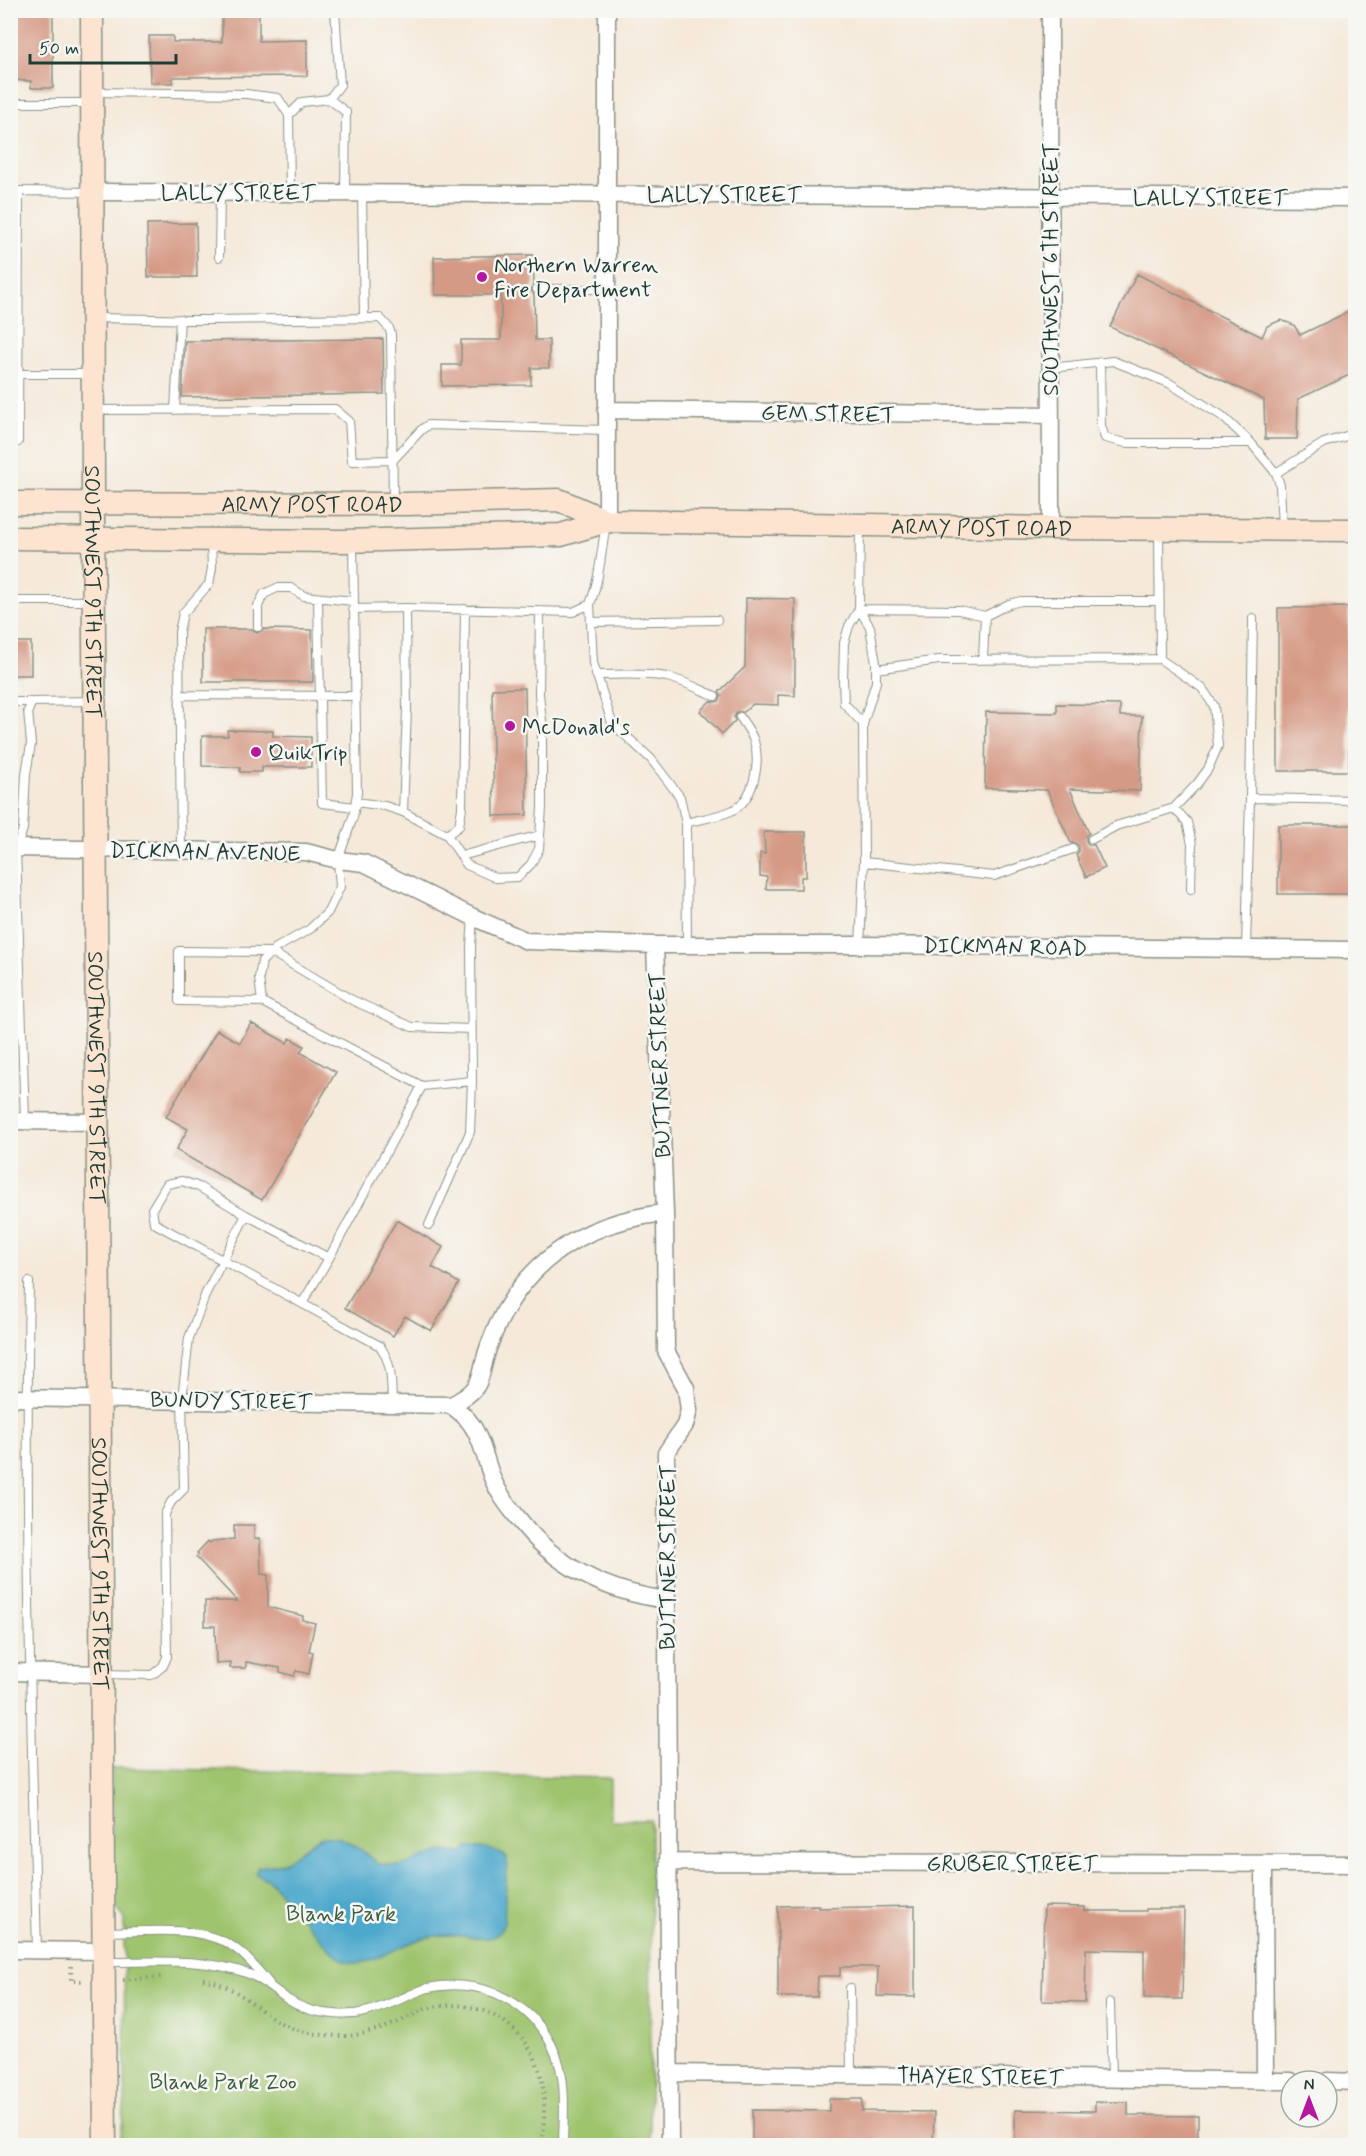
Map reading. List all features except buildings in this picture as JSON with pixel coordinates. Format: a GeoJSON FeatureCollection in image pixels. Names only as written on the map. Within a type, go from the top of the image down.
{"type":"FeatureCollection","features":[{"type":"Feature","properties":{"kind":"main road","name":"SOUTHWEST 9TH STREET"},"geometry":{"type":"LineString","coordinates":[[92,10],[93,504],[105,2145]]}},
{"type":"Feature","properties":{"kind":"main road","name":"ARMY POST ROAD"},"geometry":{"type":"LineString","coordinates":[[10,503],[393,504],[559,500],[607,521]]}},
{"type":"Feature","properties":{"kind":"main road","name":"ARMY POST ROAD"},"geometry":{"type":"LineString","coordinates":[[10,538],[353,540],[561,535],[607,521],[1356,530]]}},
{"type":"Feature","properties":{"kind":"street"},"geometry":{"type":"LineString","coordinates":[[607,10],[607,521]]}},
{"type":"Feature","properties":{"kind":"street","name":"SOUTHWEST 6TH STREET"},"geometry":{"type":"LineString","coordinates":[[1050,10],[1051,528]]}},
{"type":"Feature","properties":{"kind":"street","name":"LALLY STREET"},"geometry":{"type":"LineString","coordinates":[[93,192],[1356,198]]}},
{"type":"Feature","properties":{"kind":"street","name":"GEM STREET"},"geometry":{"type":"LineString","coordinates":[[606,410],[1051,415]]}},
{"type":"Feature","properties":{"kind":"street","name":"DICKMAN AVENUE"},"geometry":{"type":"LineString","coordinates":[[13,848],[306,852],[338,860],[364,863],[473,917],[527,940],[655,945]]}},
{"type":"Feature","properties":{"kind":"street","name":"DICKMAN ROAD"},"geometry":{"type":"LineString","coordinates":[[655,945],[1356,950]]}},
{"type":"Feature","properties":{"kind":"street","name":"BUTTNER STREET"},"geometry":{"type":"LineString","coordinates":[[655,945],[665,1213],[666,1352],[686,1388],[689,1410],[685,1425],[666,1454],[670,2145]]}},
{"type":"Feature","properties":{"kind":"street"},"geometry":{"type":"LineString","coordinates":[[18,1121],[99,1122]]}},
{"type":"Feature","properties":{"kind":"street"},"geometry":{"type":"LineString","coordinates":[[665,1213],[636,1216],[597,1228],[546,1260],[531,1274],[507,1306],[489,1343],[477,1387],[468,1397],[451,1405],[467,1419],[475,1431],[494,1481],[504,1500],[531,1535],[546,1550],[582,1575],[602,1585],[644,1597],[667,1600]]}},
{"type":"Feature","properties":{"kind":"street","name":"BUNDY STREET"},"geometry":{"type":"LineString","coordinates":[[19,1398],[451,1405]]}},
{"type":"Feature","properties":{"kind":"street"},"geometry":{"type":"LineString","coordinates":[[10,1672],[102,1674]]}},
{"type":"Feature","properties":{"kind":"street","name":"GRUBER STREET"},"geometry":{"type":"LineString","coordinates":[[668,1862],[1356,1864]]}},
{"type":"Feature","properties":{"kind":"street"},"geometry":{"type":"LineString","coordinates":[[1264,1864],[1265,2081]]}},
{"type":"Feature","properties":{"kind":"street"},"geometry":{"type":"LineString","coordinates":[[10,1950],[104,1948]]}},
{"type":"Feature","properties":{"kind":"street","name":"THAYER STREET"},"geometry":{"type":"LineString","coordinates":[[669,2073],[1279,2081]]}},
{"type":"Feature","properties":{"kind":"street"},"geometry":{"type":"LineString","coordinates":[[1339,2081],[1356,2082]]}},
{"type":"Feature","properties":{"kind":"lane"},"geometry":{"type":"LineString","coordinates":[[329,99],[340,85],[335,10]]}},
{"type":"Feature","properties":{"kind":"lane"},"geometry":{"type":"LineString","coordinates":[[10,104],[92,98],[246,94],[278,98],[289,115],[290,192]]}},
{"type":"Feature","properties":{"kind":"lane"},"geometry":{"type":"LineString","coordinates":[[289,115],[302,102],[329,99],[346,112],[364,318]]}},
{"type":"Feature","properties":{"kind":"lane"},"geometry":{"type":"LineString","coordinates":[[10,442],[18,442],[14,374],[15,191],[93,192]]}},
{"type":"Feature","properties":{"kind":"lane"},"geometry":{"type":"LineString","coordinates":[[219,257],[220,192]]}},
{"type":"Feature","properties":{"kind":"lane"},"geometry":{"type":"LineString","coordinates":[[537,289],[606,289]]}},
{"type":"Feature","properties":{"kind":"lane"},"geometry":{"type":"LineString","coordinates":[[93,318],[380,318],[391,334],[393,504]]}},
{"type":"Feature","properties":{"kind":"lane"},"geometry":{"type":"LineString","coordinates":[[175,410],[180,319]]}},
{"type":"Feature","properties":{"kind":"lane"},"geometry":{"type":"LineString","coordinates":[[1051,368],[1113,361],[1168,383],[1222,416],[1251,443],[1276,473],[1280,485],[1282,529]]}},
{"type":"Feature","properties":{"kind":"lane"},"geometry":{"type":"LineString","coordinates":[[1100,362],[1101,426],[1105,438],[1126,443],[1251,443]]}},
{"type":"Feature","properties":{"kind":"lane"},"geometry":{"type":"LineString","coordinates":[[14,374],[93,374]]}},
{"type":"Feature","properties":{"kind":"lane"},"geometry":{"type":"LineString","coordinates":[[93,410],[335,408],[349,421],[352,461],[393,459],[428,425],[606,430]]}},
{"type":"Feature","properties":{"kind":"lane"},"geometry":{"type":"LineString","coordinates":[[1276,473],[1324,443],[1356,433]]}},
{"type":"Feature","properties":{"kind":"lane"},"geometry":{"type":"LineString","coordinates":[[607,521],[597,585],[590,604],[593,663],[612,723],[651,759],[680,797],[686,823],[687,945]]}},
{"type":"Feature","properties":{"kind":"lane"},"geometry":{"type":"LineString","coordinates":[[860,525],[859,609],[849,626],[844,643],[843,680],[844,703],[863,724]]}},
{"type":"Feature","properties":{"kind":"lane"},"geometry":{"type":"LineString","coordinates":[[1159,528],[1161,659]]}},
{"type":"Feature","properties":{"kind":"lane"},"geometry":{"type":"LineString","coordinates":[[181,850],[179,632],[183,613],[209,584],[212,568],[210,540]]}},
{"type":"Feature","properties":{"kind":"lane"},"geometry":{"type":"LineString","coordinates":[[262,1002],[259,978],[262,961],[271,952],[310,929],[328,912],[340,887],[338,860],[353,817],[355,804],[356,696],[353,540]]}},
{"type":"Feature","properties":{"kind":"lane"},"geometry":{"type":"LineString","coordinates":[[258,627],[258,606],[264,594],[277,588],[291,588],[304,596],[353,605],[406,608],[573,612],[590,604]]}},
{"type":"Feature","properties":{"kind":"lane"},"geometry":{"type":"LineString","coordinates":[[318,598],[322,803],[385,806],[403,812],[447,835],[467,865],[496,878],[518,877],[531,864],[539,849],[542,808],[542,721],[539,694],[540,611]]}},
{"type":"Feature","properties":{"kind":"lane"},"geometry":{"type":"LineString","coordinates":[[10,601],[94,601]]}},
{"type":"Feature","properties":{"kind":"lane"},"geometry":{"type":"LineString","coordinates":[[859,609],[959,610],[985,616],[1009,604],[1021,601],[1159,601]]}},
{"type":"Feature","properties":{"kind":"lane"},"geometry":{"type":"LineString","coordinates":[[403,812],[408,710],[406,608]]}},
{"type":"Feature","properties":{"kind":"lane"},"geometry":{"type":"LineString","coordinates":[[447,835],[459,826],[462,807],[465,609]]}},
{"type":"Feature","properties":{"kind":"lane"},"geometry":{"type":"LineString","coordinates":[[859,609],[870,627],[876,669],[876,682],[863,724],[864,862],[860,945]]}},
{"type":"Feature","properties":{"kind":"lane"},"geometry":{"type":"LineString","coordinates":[[983,659],[985,616]]}},
{"type":"Feature","properties":{"kind":"lane"},"geometry":{"type":"LineString","coordinates":[[1246,949],[1253,618]]}},
{"type":"Feature","properties":{"kind":"lane"},"geometry":{"type":"LineString","coordinates":[[591,622],[717,620]]}},
{"type":"Feature","properties":{"kind":"lane"},"geometry":{"type":"LineString","coordinates":[[876,669],[939,660],[1161,659],[1202,688],[1214,705],[1217,724],[1218,747],[1208,769],[1174,808],[1116,826],[1092,838]]}},
{"type":"Feature","properties":{"kind":"lane"},"geometry":{"type":"LineString","coordinates":[[596,675],[652,675],[681,681],[715,696]]}},
{"type":"Feature","properties":{"kind":"lane"},"geometry":{"type":"LineString","coordinates":[[179,696],[356,696]]}},
{"type":"Feature","properties":{"kind":"lane"},"geometry":{"type":"LineString","coordinates":[[10,702],[96,701]]}},
{"type":"Feature","properties":{"kind":"lane"},"geometry":{"type":"LineString","coordinates":[[18,1121],[13,848],[23,829],[26,774],[31,744],[28,711],[32,702]]}},
{"type":"Feature","properties":{"kind":"lane"},"geometry":{"type":"LineString","coordinates":[[686,823],[733,810],[748,795],[756,768],[754,742],[740,717]]}},
{"type":"Feature","properties":{"kind":"lane"},"geometry":{"type":"LineString","coordinates":[[1250,798],[1356,800]]}},
{"type":"Feature","properties":{"kind":"lane"},"geometry":{"type":"LineString","coordinates":[[1174,808],[1187,822],[1192,844],[1191,889]]}},
{"type":"Feature","properties":{"kind":"lane"},"geometry":{"type":"LineString","coordinates":[[461,856],[540,835]]}},
{"type":"Feature","properties":{"kind":"lane"},"geometry":{"type":"LineString","coordinates":[[864,862],[994,876],[1073,849]]}},
{"type":"Feature","properties":{"kind":"lane"},"geometry":{"type":"LineString","coordinates":[[429,1225],[470,1132],[473,917]]}},
{"type":"Feature","properties":{"kind":"lane"},"geometry":{"type":"LineString","coordinates":[[471,1029],[412,1027],[352,1000],[271,952],[179,951],[179,1001],[262,1002],[422,1086],[472,1081]]}},
{"type":"Feature","properties":{"kind":"lane"},"geometry":{"type":"LineString","coordinates":[[303,1302],[422,1086]]}},
{"type":"Feature","properties":{"kind":"lane"},"geometry":{"type":"LineString","coordinates":[[329,1258],[246,1215],[199,1187],[182,1181],[167,1184],[152,1209],[154,1223],[303,1302],[380,1346],[388,1358],[392,1404]]}},
{"type":"Feature","properties":{"kind":"lane"},"geometry":{"type":"LineString","coordinates":[[102,1674],[152,1675],[163,1666],[167,1656],[165,1514],[171,1502],[184,1489],[182,1399],[189,1338],[206,1293],[246,1215]]}},
{"type":"Feature","properties":{"kind":"lane"},"geometry":{"type":"LineString","coordinates":[[28,1282],[19,1398],[37,1950]]}},
{"type":"Feature","properties":{"kind":"lane"},"geometry":{"type":"LineString","coordinates":[[104,1948],[178,1932],[205,1934],[226,1942],[249,1959],[275,1990]]}},
{"type":"Feature","properties":{"kind":"lane"},"geometry":{"type":"LineString","coordinates":[[104,1948],[228,1968],[251,1975],[309,2010],[335,2015],[365,2013],[426,1988],[451,1984],[480,1987],[503,1996],[525,2010],[544,2030],[556,2055],[562,2078],[563,2145]]}},
{"type":"Feature","properties":{"kind":"lane"},"geometry":{"type":"LineString","coordinates":[[850,1988],[851,2074]]}},
{"type":"Feature","properties":{"kind":"lane"},"geometry":{"type":"LineString","coordinates":[[1110,2002],[1112,2078]]}},
{"type":"Feature","properties":{"kind":"path"},"geometry":{"type":"LineString","coordinates":[[71,1962],[71,1981],[81,1981]]}},
{"type":"Feature","properties":{"kind":"path"},"geometry":{"type":"LineString","coordinates":[[128,1980],[168,1977]]}},
{"type":"Feature","properties":{"kind":"path"},"geometry":{"type":"LineString","coordinates":[[194,1978],[217,1982],[235,1990],[291,2028],[336,2036],[360,2035],[384,2028],[424,2010],[442,2005],[482,2010],[500,2018],[527,2044],[540,2072],[543,2090],[543,2145]]}},
{"type":"Feature","properties":{"kind":"green space","name":"Blank Park"},"geometry":{"type":"Polygon","coordinates":[[[112,1768],[610,1778],[610,1820],[651,1820],[650,2145],[120,2145],[125,2099],[124,1917],[113,1902],[112,1768]]]}},
{"type":"Feature","properties":{"kind":"water"},"geometry":{"type":"Polygon","coordinates":[[[322,1836],[340,1838],[358,1847],[378,1864],[401,1866],[442,1851],[464,1853],[467,1848],[488,1849],[502,1854],[507,1857],[504,1923],[500,1931],[489,1938],[452,1935],[430,1937],[369,1961],[354,1963],[342,1960],[333,1953],[269,1880],[256,1874],[257,1868],[278,1864],[322,1836]]]}},
{"type":"Feature","properties":{"kind":"place","name":"Northern Warren Fire Department"},"geometry":{"type":"Point","coordinates":[482,277]}},
{"type":"Feature","properties":{"kind":"place","name":"McDonald's"},"geometry":{"type":"Point","coordinates":[510,726]}},
{"type":"Feature","properties":{"kind":"place","name":"QuikTrip"},"geometry":{"type":"Point","coordinates":[256,752]}},
{"type":"Feature","properties":{"kind":"park label","name":"Blank Park Zoo"},"geometry":{"type":"Point","coordinates":[223,2081]}}]}
